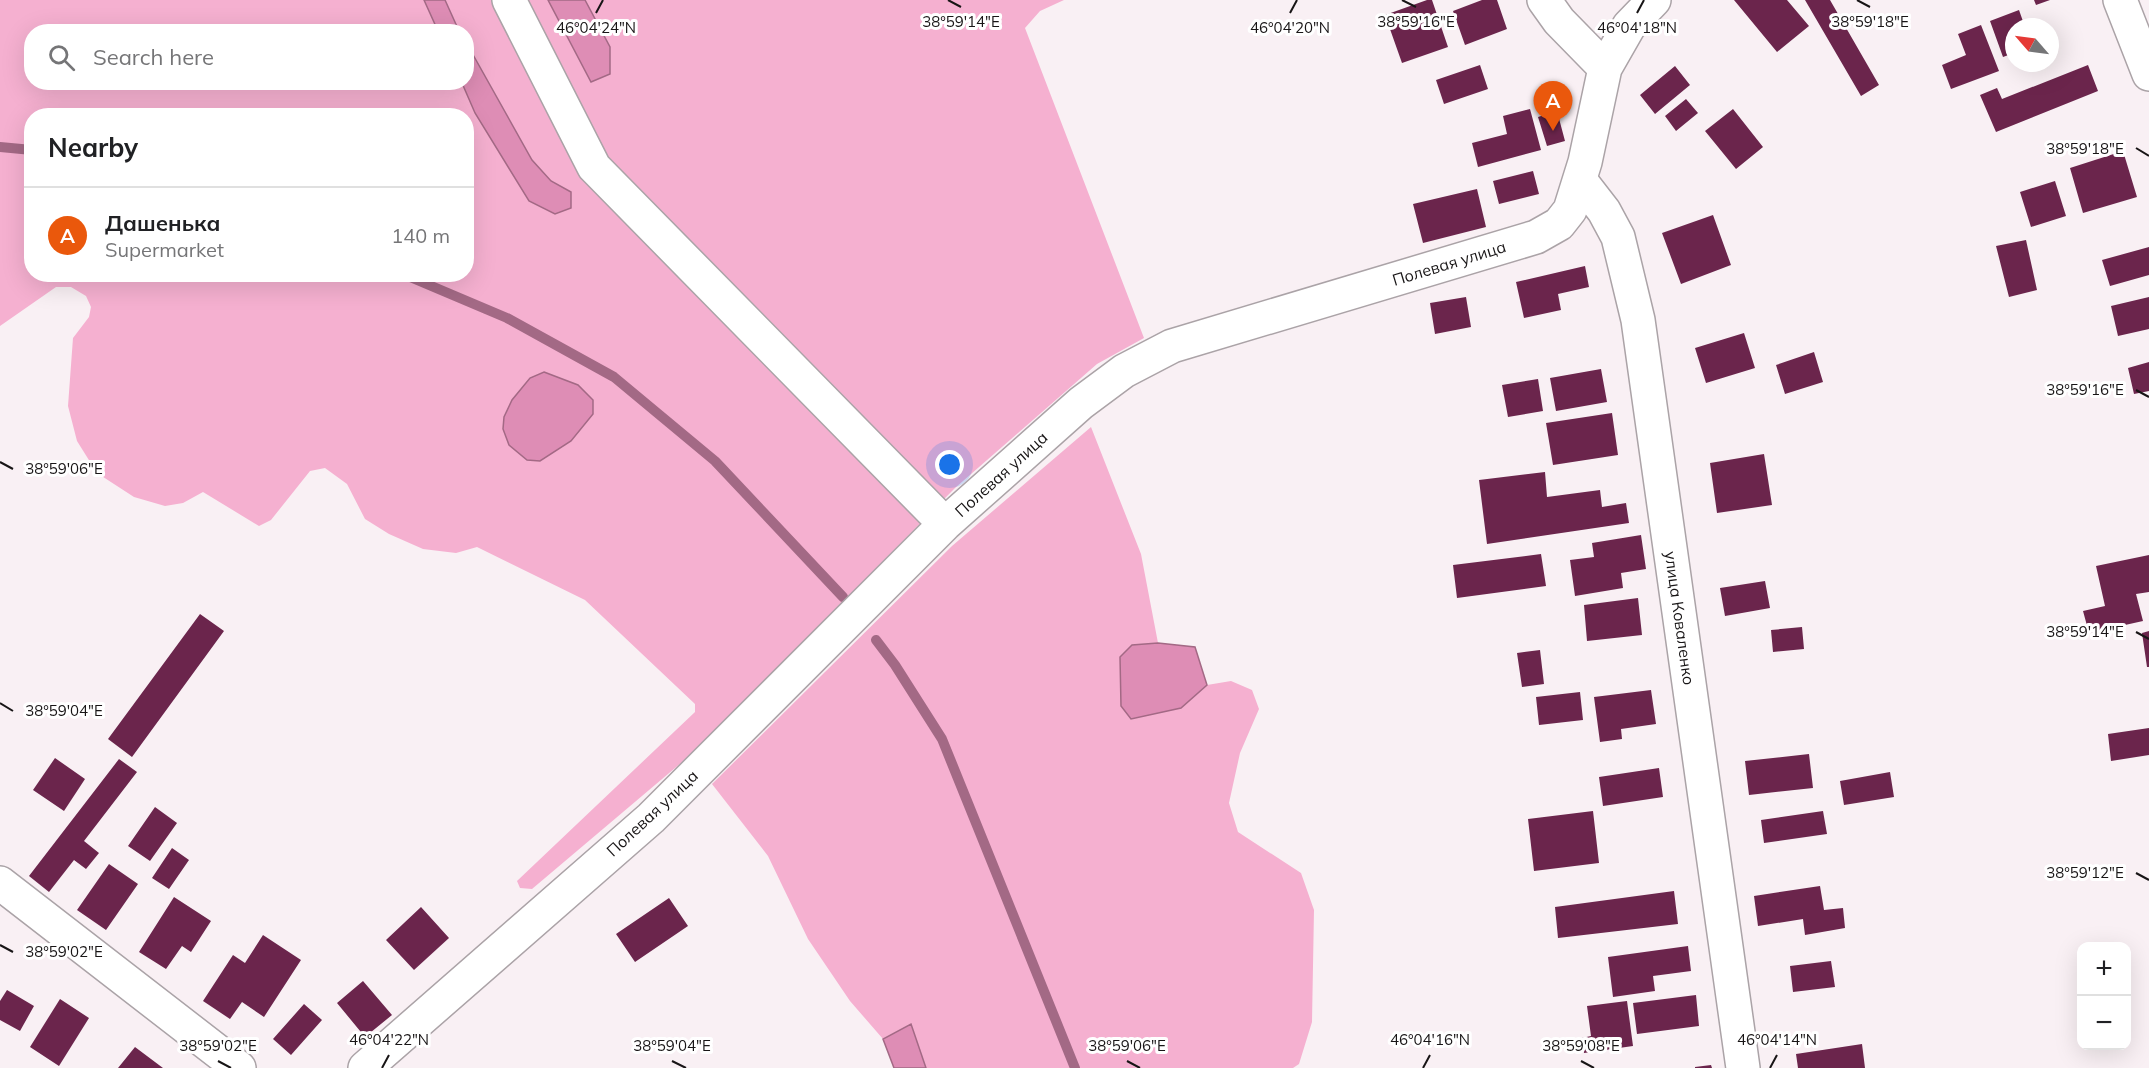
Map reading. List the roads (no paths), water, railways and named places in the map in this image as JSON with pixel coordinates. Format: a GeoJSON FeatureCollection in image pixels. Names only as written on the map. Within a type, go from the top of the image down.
{"type":"FeatureCollection","features":[{"type":"Feature","properties":{"kind":"street"},"geometry":{"type":"LineString","coordinates":[[509,0],[594,167],[945,524]]}},
{"type":"Feature","properties":{"kind":"street"},"geometry":{"type":"LineString","coordinates":[[1544,0],[1559,21],[1605,68]]}},
{"type":"Feature","properties":{"kind":"street","name":"Полевая улица"},"geometry":{"type":"LineString","coordinates":[[365,1068],[651,818],[945,524],[1081,403],[1124,371],[1172,346],[1536,237],[1559,225],[1570,210],[1580,180],[1605,68],[1629,26],[1654,0]]}},
{"type":"Feature","properties":{"kind":"street"},"geometry":{"type":"LineString","coordinates":[[2120,0],[2149,74]]}},
{"type":"Feature","properties":{"kind":"street","name":"улица Коваленко"},"geometry":{"type":"LineString","coordinates":[[1580,180],[1604,211],[1617,237],[1638,320],[1743,1068]]}},
{"type":"Feature","properties":{"kind":"street"},"geometry":{"type":"LineString","coordinates":[[0,883],[239,1068]]}},
{"type":"Feature","properties":{"kind":"waterway"},"geometry":{"type":"LineString","coordinates":[[0,147],[24,149]]}},
{"type":"Feature","properties":{"kind":"waterway"},"geometry":{"type":"LineString","coordinates":[[422,282],[507,318],[614,377],[715,461],[843,597]]}},
{"type":"Feature","properties":{"kind":"waterway"},"geometry":{"type":"LineString","coordinates":[[876,640],[895,665],[942,739],[1075,1068]]}},
{"type":"Feature","properties":{"kind":"place","name":"Дашенька"},"geometry":{"type":"Point","coordinates":[1553,131]}}]}
